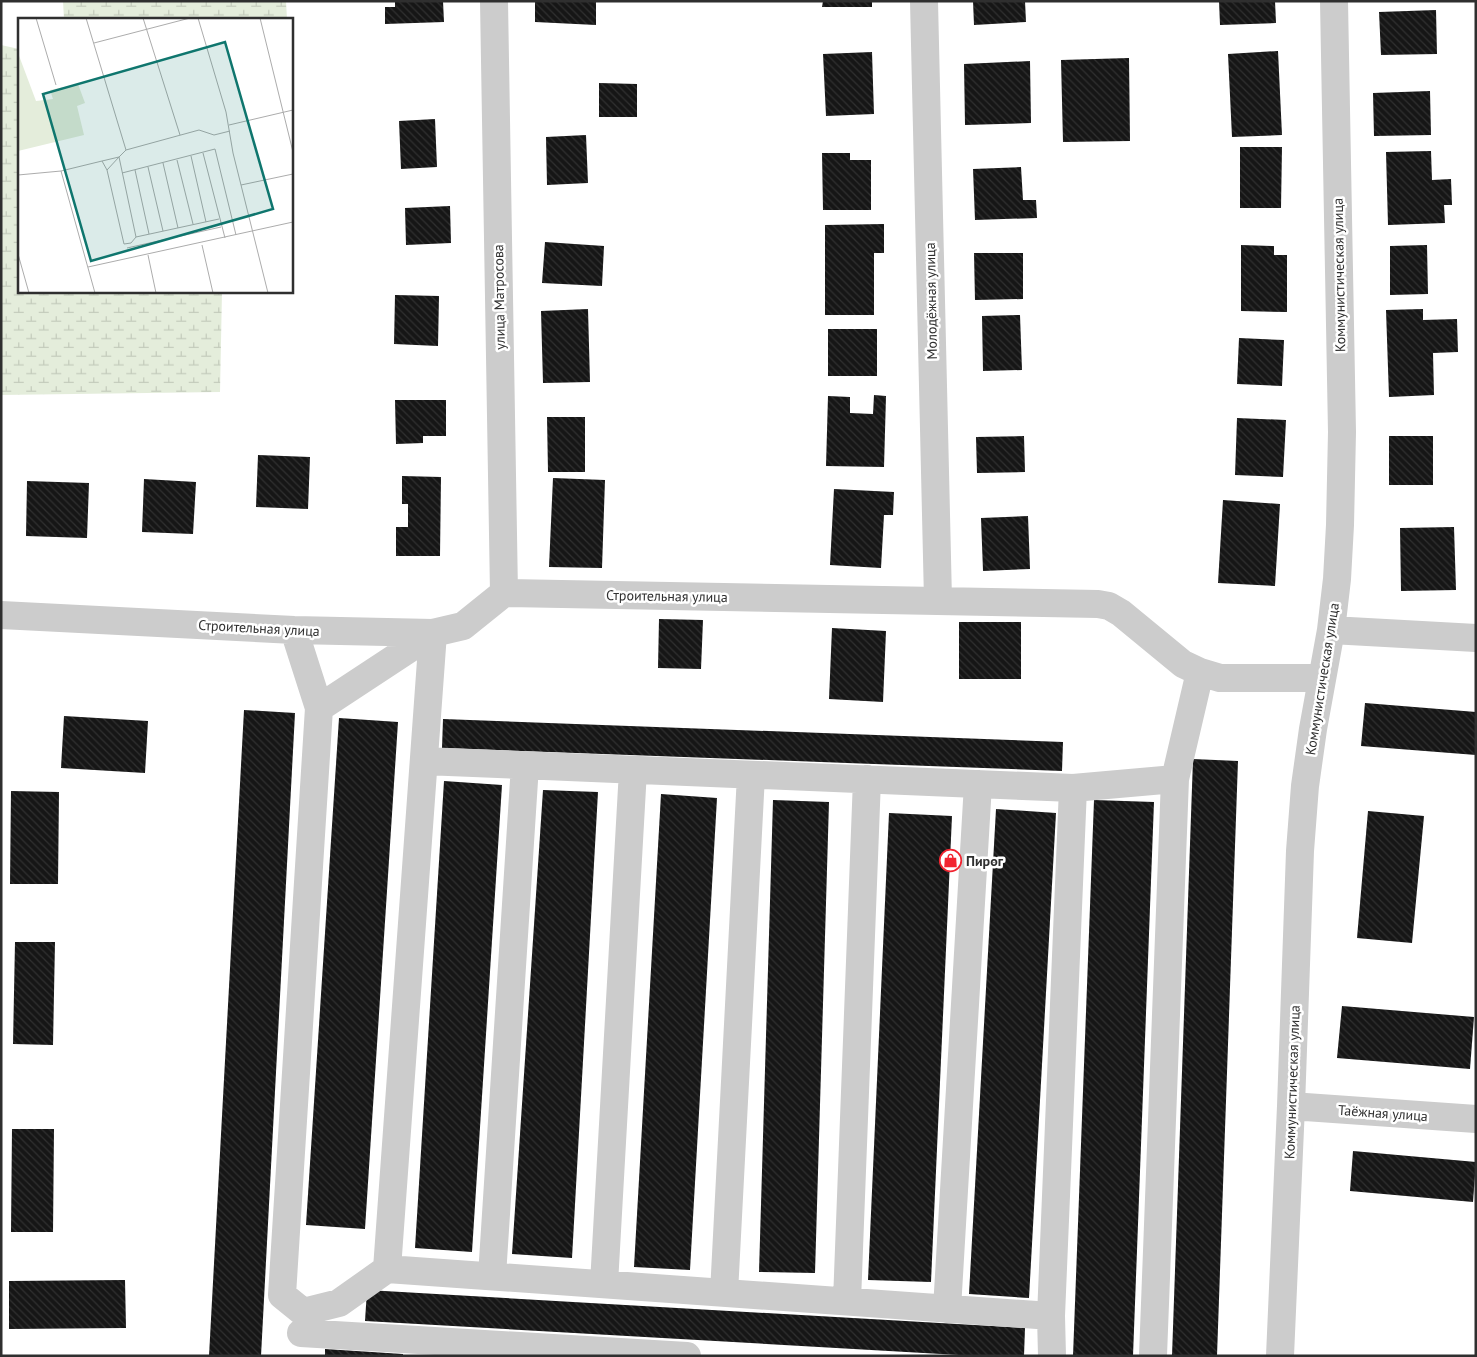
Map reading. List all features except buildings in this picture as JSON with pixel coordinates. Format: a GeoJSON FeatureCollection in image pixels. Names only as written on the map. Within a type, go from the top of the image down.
{"type":"FeatureCollection","features":[{"type":"Feature","properties":{"kind":"street","name":"улица Матросова"},"geometry":{"type":"LineString","coordinates":[[494,1],[504,593]]}},
{"type":"Feature","properties":{"kind":"street","name":"Молодёжная улица"},"geometry":{"type":"LineString","coordinates":[[924,1],[938,600]]}},
{"type":"Feature","properties":{"kind":"street","name":"Коммунистическая улица"},"geometry":{"type":"LineString","coordinates":[[1280,1356],[1300,851],[1305,786],[1331,630],[1337,579],[1342,432],[1334,1]]}},
{"type":"Feature","properties":{"kind":"street","name":"Строительная улица"},"geometry":{"type":"LineString","coordinates":[[1,615],[294,630],[433,633],[463,626],[504,593],[1098,604],[1110,606],[1121,613],[1184,664],[1200,672],[1220,678],[1322,678]]}},
{"type":"Feature","properties":{"kind":"street"},"geometry":{"type":"LineString","coordinates":[[294,630],[318,708],[282,1295],[301,1333]]}},
{"type":"Feature","properties":{"kind":"street"},"geometry":{"type":"LineString","coordinates":[[1331,630],[1476,638]]}},
{"type":"Feature","properties":{"kind":"street"},"geometry":{"type":"LineString","coordinates":[[318,708],[433,633]]}},
{"type":"Feature","properties":{"kind":"street"},"geometry":{"type":"LineString","coordinates":[[387,1269],[433,633]]}},
{"type":"Feature","properties":{"kind":"street"},"geometry":{"type":"LineString","coordinates":[[1153,1356],[1175,779],[1200,672]]}},
{"type":"Feature","properties":{"kind":"street"},"geometry":{"type":"LineString","coordinates":[[424,761],[1073,788],[1175,779]]}},
{"type":"Feature","properties":{"kind":"street"},"geometry":{"type":"LineString","coordinates":[[492,1276],[525,765]]}},
{"type":"Feature","properties":{"kind":"street"},"geometry":{"type":"LineString","coordinates":[[604,1284],[633,770]]}},
{"type":"Feature","properties":{"kind":"street"},"geometry":{"type":"LineString","coordinates":[[724,1293],[751,775]]}},
{"type":"Feature","properties":{"kind":"street"},"geometry":{"type":"LineString","coordinates":[[847,1301],[867,780]]}},
{"type":"Feature","properties":{"kind":"street"},"geometry":{"type":"LineString","coordinates":[[947,1308],[978,784]]}},
{"type":"Feature","properties":{"kind":"street"},"geometry":{"type":"LineString","coordinates":[[1052,1356],[1051,1316],[1073,788]]}},
{"type":"Feature","properties":{"kind":"street","name":"Таёжная улица"},"geometry":{"type":"LineString","coordinates":[[1291,1106],[1476,1119]]}},
{"type":"Feature","properties":{"kind":"street"},"geometry":{"type":"LineString","coordinates":[[301,1333],[338,1303],[387,1269],[1051,1316]]}},
{"type":"Feature","properties":{"kind":"street"},"geometry":{"type":"LineString","coordinates":[[301,1333],[687,1356]]}},
{"type":"Feature","properties":{"kind":"green space"},"geometry":{"type":"Polygon","coordinates":[[[63,1],[286,1],[287,18],[64,18],[63,1]]]}},
{"type":"Feature","properties":{"kind":"green space"},"geometry":{"type":"Polygon","coordinates":[[[1,45],[18,49],[18,292],[222,292],[220,392],[1,395],[1,45]]]}},
{"type":"Feature","properties":{"kind":"place","name":"Пирог"},"geometry":{"type":"Point","coordinates":[950,861]}}]}
